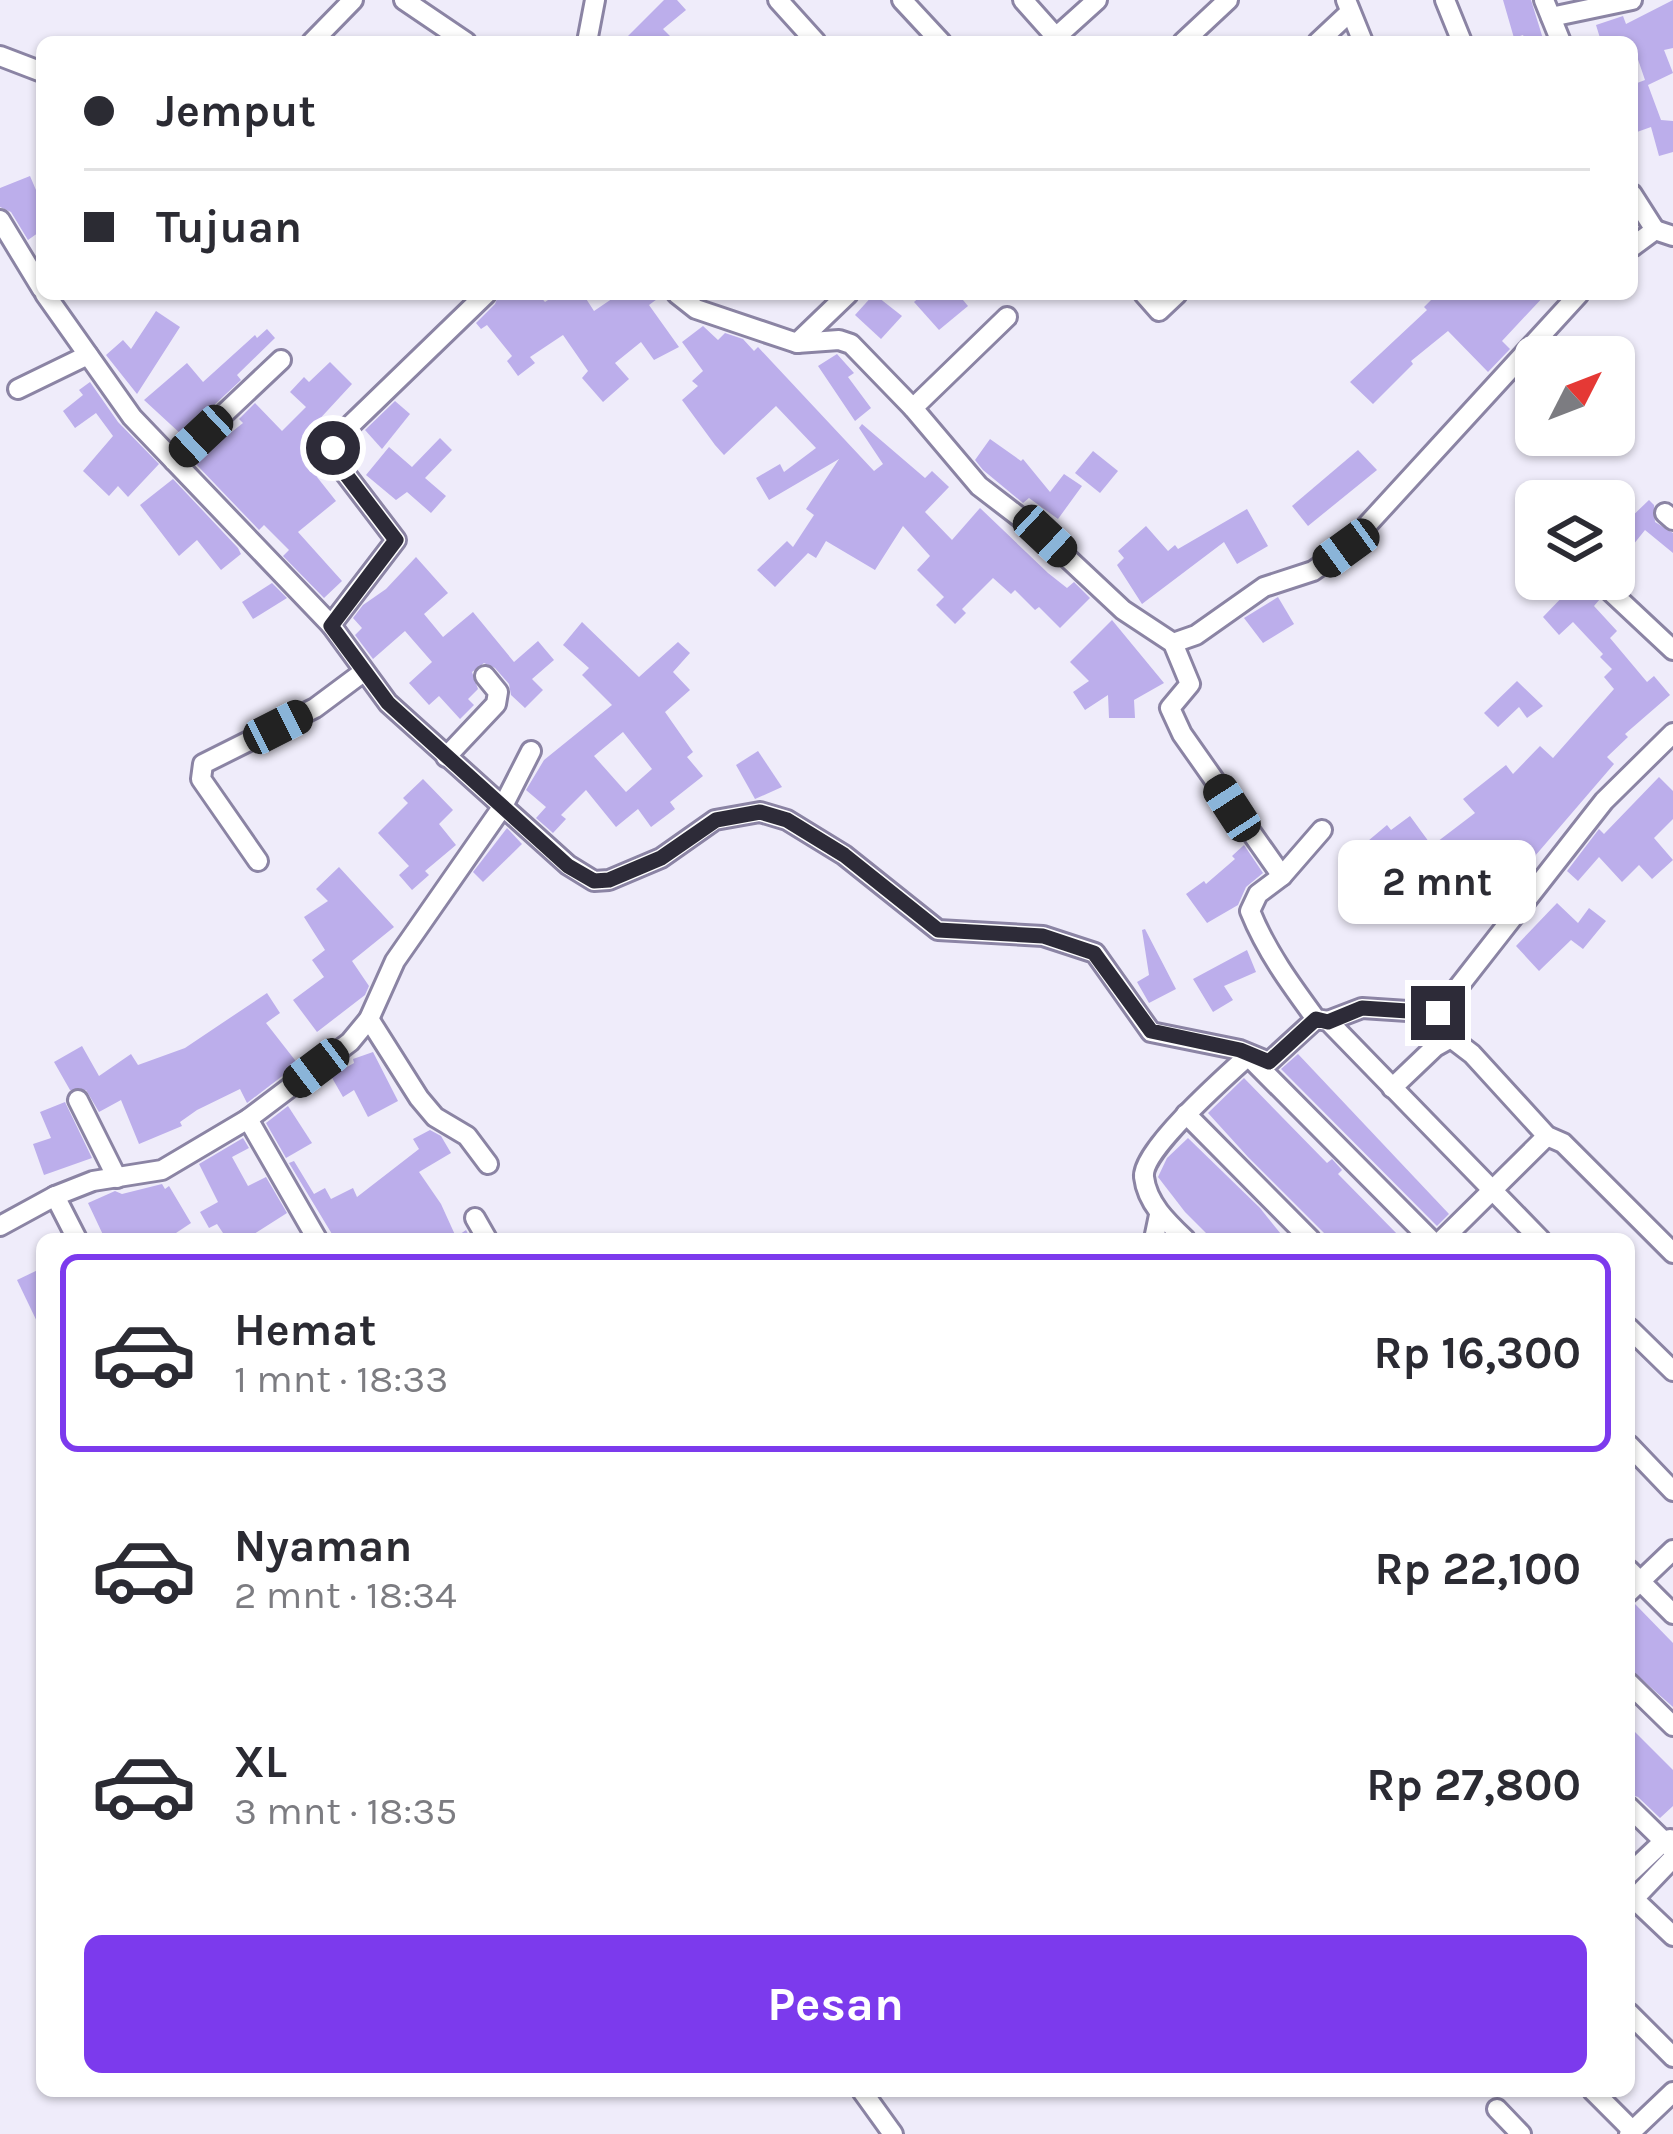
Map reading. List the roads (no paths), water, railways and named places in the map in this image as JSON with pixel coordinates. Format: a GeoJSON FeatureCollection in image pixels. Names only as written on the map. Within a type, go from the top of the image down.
{"type":"FeatureCollection","features":[{"type":"Feature","properties":{"kind":"street"},"geometry":{"type":"LineString","coordinates":[[318,36],[353,0]]}},
{"type":"Feature","properties":{"kind":"street"},"geometry":{"type":"LineString","coordinates":[[404,0],[457,36]]}},
{"type":"Feature","properties":{"kind":"street"},"geometry":{"type":"LineString","coordinates":[[588,36],[595,0]]}},
{"type":"Feature","properties":{"kind":"street"},"geometry":{"type":"LineString","coordinates":[[778,0],[811,36]]}},
{"type":"Feature","properties":{"kind":"street"},"geometry":{"type":"LineString","coordinates":[[902,0],[935,36]]}},
{"type":"Feature","properties":{"kind":"street"},"geometry":{"type":"LineString","coordinates":[[1022,0],[1050,36]]}},
{"type":"Feature","properties":{"kind":"street"},"geometry":{"type":"LineString","coordinates":[[1057,36],[1097,0]]}},
{"type":"Feature","properties":{"kind":"street"},"geometry":{"type":"LineString","coordinates":[[1189,36],[1228,0]]}},
{"type":"Feature","properties":{"kind":"street"},"geometry":{"type":"LineString","coordinates":[[1445,0],[1460,36]]}},
{"type":"Feature","properties":{"kind":"street"},"geometry":{"type":"LineString","coordinates":[[1547,9],[1632,0]]}},
{"type":"Feature","properties":{"kind":"street"},"geometry":{"type":"LineString","coordinates":[[1323,36],[1348,6],[1360,36]]}},
{"type":"Feature","properties":{"kind":"street"},"geometry":{"type":"LineString","coordinates":[[0,56],[36,70]]}},
{"type":"Feature","properties":{"kind":"street"},"geometry":{"type":"LineString","coordinates":[[1638,201],[1664,233]]}},
{"type":"Feature","properties":{"kind":"street"},"geometry":{"type":"LineString","coordinates":[[0,220],[36,278]]}},
{"type":"Feature","properties":{"kind":"street"},"geometry":{"type":"LineString","coordinates":[[50,300],[132,417],[331,626],[388,703],[568,866],[594,881],[609,880],[661,858],[716,820],[760,812],[787,820],[844,855],[938,930],[1043,936],[1094,953],[1151,1031],[1269,1062],[1322,1020],[1362,1008],[1438,1013],[1604,801],[1673,733]]}},
{"type":"Feature","properties":{"kind":"street"},"geometry":{"type":"LineString","coordinates":[[331,626],[396,540],[338,464],[334,441],[480,300]]}},
{"type":"Feature","properties":{"kind":"street"},"geometry":{"type":"LineString","coordinates":[[684,300],[695,310],[797,343],[839,340],[851,344],[979,486],[1045,536],[1123,610],[1173,643],[1190,684],[1170,708],[1182,734],[1282,876]]}},
{"type":"Feature","properties":{"kind":"street"},"geometry":{"type":"LineString","coordinates":[[797,343],[842,300]]}},
{"type":"Feature","properties":{"kind":"street"},"geometry":{"type":"LineString","coordinates":[[1149,300],[1159,311],[1171,300]]}},
{"type":"Feature","properties":{"kind":"street"},"geometry":{"type":"LineString","coordinates":[[1173,643],[1196,635],[1264,587],[1313,571],[1346,548],[1573,300]]}},
{"type":"Feature","properties":{"kind":"street"},"geometry":{"type":"LineString","coordinates":[[913,408],[1007,317]]}},
{"type":"Feature","properties":{"kind":"street"},"geometry":{"type":"LineString","coordinates":[[18,389],[88,355]]}},
{"type":"Feature","properties":{"kind":"street"},"geometry":{"type":"LineString","coordinates":[[174,461],[281,360]]}},
{"type":"Feature","properties":{"kind":"street"},"geometry":{"type":"LineString","coordinates":[[1620,600],[1673,650]]}},
{"type":"Feature","properties":{"kind":"street"},"geometry":{"type":"LineString","coordinates":[[258,861],[201,778],[203,764],[315,708],[362,673]]}},
{"type":"Feature","properties":{"kind":"street"},"geometry":{"type":"LineString","coordinates":[[446,757],[496,704],[498,692],[484,676]]}},
{"type":"Feature","properties":{"kind":"street"},"geometry":{"type":"LineString","coordinates":[[0,1226],[93,1181],[162,1170],[248,1119],[350,1042],[369,1019],[395,961],[503,806],[531,752]]}},
{"type":"Feature","properties":{"kind":"street"},"geometry":{"type":"LineString","coordinates":[[1322,830],[1282,876],[1258,893],[1250,911],[1278,966],[1322,1020],[1534,1233]]}},
{"type":"Feature","properties":{"kind":"street"},"geometry":{"type":"LineString","coordinates":[[369,1019],[419,1098],[435,1117],[467,1136],[488,1164]]}},
{"type":"Feature","properties":{"kind":"street"},"geometry":{"type":"LineString","coordinates":[[1392,1088],[1435,1046],[1451,1039],[1472,1054],[1546,1136],[1563,1143],[1673,1253]]}},
{"type":"Feature","properties":{"kind":"street"},"geometry":{"type":"LineString","coordinates":[[1178,1233],[1159,1215],[1144,1180],[1144,1168],[1186,1114],[1246,1054]]}},
{"type":"Feature","properties":{"kind":"street"},"geometry":{"type":"LineString","coordinates":[[1246,1054],[1424,1233]]}},
{"type":"Feature","properties":{"kind":"street"},"geometry":{"type":"LineString","coordinates":[[78,1100],[117,1178]]}},
{"type":"Feature","properties":{"kind":"street"},"geometry":{"type":"LineString","coordinates":[[1186,1114],[1304,1233]]}},
{"type":"Feature","properties":{"kind":"street"},"geometry":{"type":"LineString","coordinates":[[248,1119],[314,1233]]}},
{"type":"Feature","properties":{"kind":"street"},"geometry":{"type":"LineString","coordinates":[[1449,1233],[1546,1136]]}},
{"type":"Feature","properties":{"kind":"street"},"geometry":{"type":"LineString","coordinates":[[55,1196],[74,1233]]}},
{"type":"Feature","properties":{"kind":"street"},"geometry":{"type":"LineString","coordinates":[[1155,1233],[1159,1215]]}},
{"type":"Feature","properties":{"kind":"street"},"geometry":{"type":"LineString","coordinates":[[475,1217],[484,1233]]}},
{"type":"Feature","properties":{"kind":"street"},"geometry":{"type":"LineString","coordinates":[[1635,1334],[1673,1371]]}},
{"type":"Feature","properties":{"kind":"street"},"geometry":{"type":"LineString","coordinates":[[1635,1451],[1673,1491]]}},
{"type":"Feature","properties":{"kind":"street"},"geometry":{"type":"LineString","coordinates":[[1635,1579],[1673,1550]]}},
{"type":"Feature","properties":{"kind":"street"},"geometry":{"type":"LineString","coordinates":[[1635,1583],[1673,1614]]}},
{"type":"Feature","properties":{"kind":"street"},"geometry":{"type":"LineString","coordinates":[[1635,1688],[1673,1726]]}},
{"type":"Feature","properties":{"kind":"street"},"geometry":{"type":"LineString","coordinates":[[1635,1813],[1671,1847]]}},
{"type":"Feature","properties":{"kind":"street"},"geometry":{"type":"LineString","coordinates":[[1635,1870],[1671,1847]]}},
{"type":"Feature","properties":{"kind":"street"},"geometry":{"type":"LineString","coordinates":[[1635,1897],[1671,1847]]}},
{"type":"Feature","properties":{"kind":"street"},"geometry":{"type":"LineString","coordinates":[[1635,1904],[1673,1936]]}},
{"type":"Feature","properties":{"kind":"street"},"geometry":{"type":"LineString","coordinates":[[1635,2019],[1673,2057]]}},
{"type":"Feature","properties":{"kind":"street"},"geometry":{"type":"LineString","coordinates":[[1600,2097],[1640,2130],[1673,2092]]}},
{"type":"Feature","properties":{"kind":"street"},"geometry":{"type":"LineString","coordinates":[[866,2097],[893,2134]]}},
{"type":"Feature","properties":{"kind":"street"},"geometry":{"type":"LineString","coordinates":[[1497,2109],[1521,2134]]}}]}
